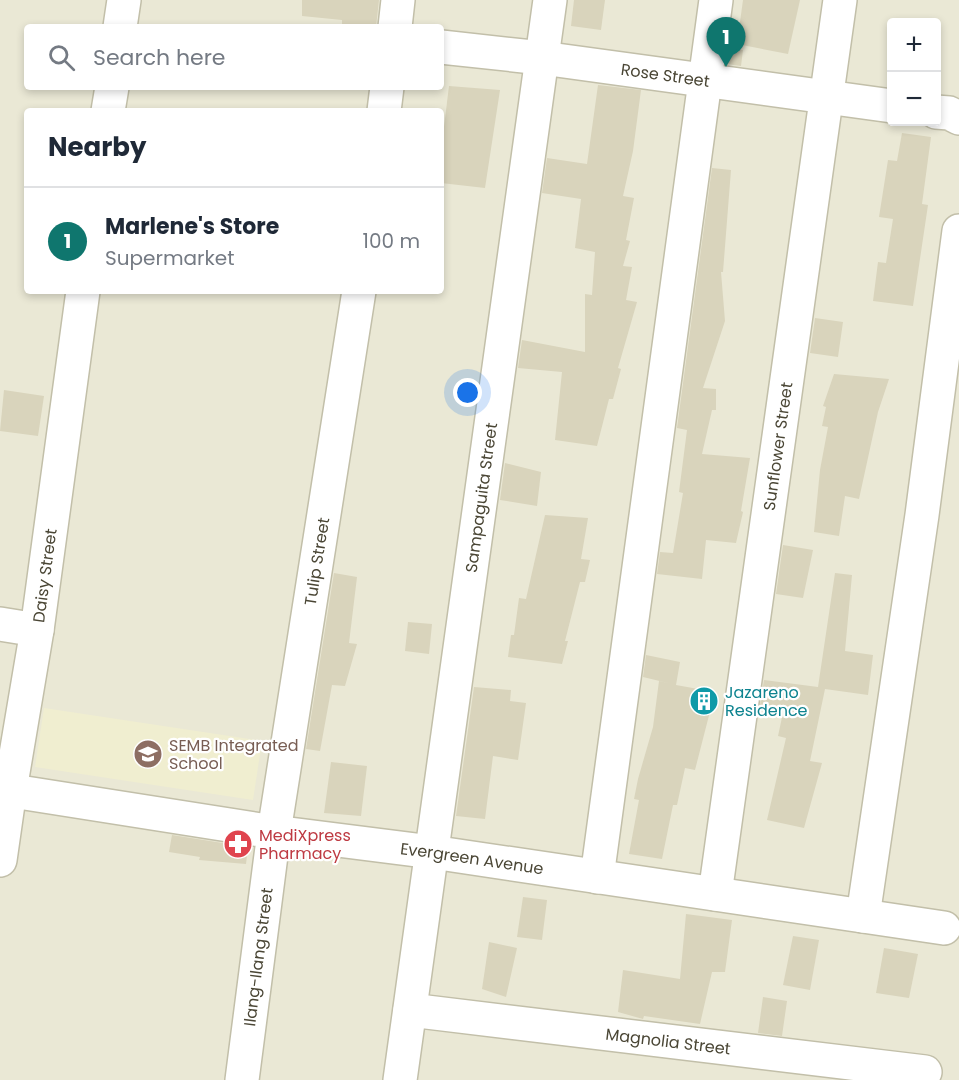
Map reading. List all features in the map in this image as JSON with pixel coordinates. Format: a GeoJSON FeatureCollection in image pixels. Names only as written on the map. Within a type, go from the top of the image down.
{"type":"FeatureCollection","features":[{"type":"Feature","properties":{"kind":"street"},"geometry":{"type":"LineString","coordinates":[[120,24],[124,0]]}},
{"type":"Feature","properties":{"kind":"street"},"geometry":{"type":"LineString","coordinates":[[395,24],[398,0]]}},
{"type":"Feature","properties":{"kind":"street","name":"Sampaguita Street"},"geometry":{"type":"LineString","coordinates":[[400,1080],[550,0]]}},
{"type":"Feature","properties":{"kind":"street"},"geometry":{"type":"LineString","coordinates":[[597,877],[716,0]]}},
{"type":"Feature","properties":{"kind":"street","name":"Sunflower Street"},"geometry":{"type":"LineString","coordinates":[[715,894],[840,0]]}},
{"type":"Feature","properties":{"kind":"street","name":"Rose Street"},"geometry":{"type":"LineString","coordinates":[[444,47],[542,58],[887,106]]}},
{"type":"Feature","properties":{"kind":"street"},"geometry":{"type":"LineString","coordinates":[[108,108],[112,90]]}},
{"type":"Feature","properties":{"kind":"street"},"geometry":{"type":"LineString","coordinates":[[384,108],[387,90]]}},
{"type":"Feature","properties":{"kind":"street"},"geometry":{"type":"LineString","coordinates":[[941,112],[959,118]]}},
{"type":"Feature","properties":{"kind":"street"},"geometry":{"type":"LineString","coordinates":[[863,916],[920,527],[959,231]]}},
{"type":"Feature","properties":{"kind":"street","name":"Daisy Street"},"geometry":{"type":"LineString","coordinates":[[0,860],[5,789],[37,630],[83,294]]}},
{"type":"Feature","properties":{"kind":"street","name":"Tulip Street"},"geometry":{"type":"LineString","coordinates":[[274,832],[358,294]]}},
{"type":"Feature","properties":{"kind":"street"},"geometry":{"type":"LineString","coordinates":[[0,624],[37,630]]}},
{"type":"Feature","properties":{"kind":"street","name":"Evergreen Avenue"},"geometry":{"type":"LineString","coordinates":[[5,789],[274,832],[432,852],[944,928]]}},
{"type":"Feature","properties":{"kind":"street","name":"Ilang-Ilang Street"},"geometry":{"type":"LineString","coordinates":[[242,1080],[274,832]]}},
{"type":"Feature","properties":{"kind":"street","name":"Magnolia Street"},"geometry":{"type":"LineString","coordinates":[[410,1010],[925,1072]]}},
{"type":"Feature","properties":{"kind":"shaded area"},"geometry":{"type":"Polygon","coordinates":[[[0,0],[959,0],[959,1080],[0,1080],[0,0]]]}},
{"type":"Feature","properties":{"kind":"shaded area","name":"SEMB Integrated School"},"geometry":{"type":"Polygon","coordinates":[[[44,708],[262,741],[253,800],[35,767],[44,708]]]}},
{"type":"Feature","properties":{"kind":"building"},"geometry":{"type":"Polygon","coordinates":[[[302,0],[379,0],[376,24],[342,24],[342,20],[302,16],[302,0]]]}},
{"type":"Feature","properties":{"kind":"building"},"geometry":{"type":"Polygon","coordinates":[[[574,0],[605,0],[601,30],[571,26],[574,0]]]}},
{"type":"Feature","properties":{"kind":"building"},"geometry":{"type":"Polygon","coordinates":[[[743,0],[800,0],[788,54],[737,44],[743,0]]]}},
{"type":"Feature","properties":{"kind":"building"},"geometry":{"type":"Polygon","coordinates":[[[728,48],[743,50],[741,66],[726,64],[728,48]]]}},
{"type":"Feature","properties":{"kind":"building"},"geometry":{"type":"Polygon","coordinates":[[[598,85],[641,90],[633,151],[623,196],[634,198],[626,240],[630,241],[623,266],[632,267],[626,300],[637,302],[618,368],[621,369],[613,399],[609,399],[597,446],[555,440],[562,372],[518,368],[522,340],[585,352],[585,294],[592,295],[595,252],[575,248],[581,199],[542,193],[547,158],[587,164],[598,85]]]}},
{"type":"Feature","properties":{"kind":"building"},"geometry":{"type":"Polygon","coordinates":[[[449,86],[500,90],[485,188],[444,183],[444,127],[449,86]]]}},
{"type":"Feature","properties":{"kind":"building"},"geometry":{"type":"Polygon","coordinates":[[[902,133],[931,137],[922,204],[928,205],[913,306],[873,301],[878,262],[886,263],[893,219],[879,217],[888,160],[897,161],[902,133]]]}},
{"type":"Feature","properties":{"kind":"building"},"geometry":{"type":"Polygon","coordinates":[[[712,168],[731,170],[723,272],[721,272],[725,321],[703,388],[716,389],[716,410],[712,410],[702,454],[750,458],[741,511],[743,512],[736,543],[706,540],[702,579],[657,574],[660,552],[673,553],[683,493],[679,492],[687,430],[677,428],[712,168]]]}},
{"type":"Feature","properties":{"kind":"building"},"geometry":{"type":"Polygon","coordinates":[[[815,318],[843,322],[838,357],[810,353],[815,318]]]}},
{"type":"Feature","properties":{"kind":"building"},"geometry":{"type":"Polygon","coordinates":[[[834,374],[889,379],[878,412],[859,499],[845,496],[839,536],[814,532],[820,470],[828,427],[822,426],[826,407],[823,406],[834,374]]]}},
{"type":"Feature","properties":{"kind":"building"},"geometry":{"type":"Polygon","coordinates":[[[4,390],[44,396],[38,436],[0,431],[4,390]]]}},
{"type":"Feature","properties":{"kind":"building"},"geometry":{"type":"Polygon","coordinates":[[[505,463],[541,472],[537,506],[500,500],[505,463]]]}},
{"type":"Feature","properties":{"kind":"building"},"geometry":{"type":"Polygon","coordinates":[[[545,515],[588,518],[581,559],[590,560],[585,582],[580,582],[565,641],[568,641],[562,664],[508,657],[511,635],[514,635],[519,598],[526,599],[545,515]]]}},
{"type":"Feature","properties":{"kind":"building"},"geometry":{"type":"Polygon","coordinates":[[[783,545],[813,550],[803,598],[776,594],[783,545]]]}},
{"type":"Feature","properties":{"kind":"building"},"geometry":{"type":"Polygon","coordinates":[[[334,573],[357,577],[349,643],[357,644],[345,686],[332,685],[320,751],[306,749],[334,573]]]}},
{"type":"Feature","properties":{"kind":"building"},"geometry":{"type":"Polygon","coordinates":[[[835,573],[852,575],[845,651],[873,655],[868,695],[825,689],[810,761],[822,763],[804,828],[767,820],[786,738],[778,736],[784,708],[760,705],[764,680],[818,687],[835,573]]]}},
{"type":"Feature","properties":{"kind":"building"},"geometry":{"type":"Polygon","coordinates":[[[408,622],[432,624],[429,654],[405,651],[408,622]]]}},
{"type":"Feature","properties":{"kind":"building"},"geometry":{"type":"Polygon","coordinates":[[[646,655],[680,662],[676,685],[715,692],[695,770],[685,768],[677,805],[673,805],[662,859],[629,854],[639,800],[634,799],[653,727],[659,681],[672,684],[643,677],[646,655]]]}},
{"type":"Feature","properties":{"kind":"building"},"geometry":{"type":"Polygon","coordinates":[[[474,687],[511,690],[510,701],[526,703],[518,760],[493,756],[485,819],[456,816],[474,687]]]}},
{"type":"Feature","properties":{"kind":"building"},"geometry":{"type":"Polygon","coordinates":[[[331,762],[367,766],[361,816],[324,813],[331,762]]]}},
{"type":"Feature","properties":{"kind":"building"},"geometry":{"type":"Polygon","coordinates":[[[172,835],[248,847],[246,864],[199,860],[200,857],[169,852],[172,835]]]}},
{"type":"Feature","properties":{"kind":"building"},"geometry":{"type":"Polygon","coordinates":[[[523,897],[547,900],[542,940],[517,937],[523,897]]]}},
{"type":"Feature","properties":{"kind":"building"},"geometry":{"type":"Polygon","coordinates":[[[686,914],[732,920],[725,972],[712,972],[700,1024],[644,1016],[643,1019],[618,1012],[623,970],[680,979],[686,914]]]}},
{"type":"Feature","properties":{"kind":"building"},"geometry":{"type":"Polygon","coordinates":[[[793,936],[819,940],[810,990],[783,985],[793,936]]]}},
{"type":"Feature","properties":{"kind":"building"},"geometry":{"type":"Polygon","coordinates":[[[489,942],[517,948],[506,997],[482,989],[489,942]]]}},
{"type":"Feature","properties":{"kind":"building"},"geometry":{"type":"Polygon","coordinates":[[[884,948],[918,954],[909,998],[876,993],[884,948]]]}},
{"type":"Feature","properties":{"kind":"building"},"geometry":{"type":"Polygon","coordinates":[[[763,997],[787,1001],[782,1036],[758,1033],[763,997]]]}},
{"type":"Feature","properties":{"kind":"place","name":"Marlene's Store"},"geometry":{"type":"Point","coordinates":[726,67]}},
{"type":"Feature","properties":{"kind":"place","name":"Jazareno Residence"},"geometry":{"type":"Point","coordinates":[704,701]}},
{"type":"Feature","properties":{"kind":"place","name":"SEMB Integrated School"},"geometry":{"type":"Point","coordinates":[148,754]}},
{"type":"Feature","properties":{"kind":"place","name":"MediXpress Pharmacy"},"geometry":{"type":"Point","coordinates":[238,844]}}]}
